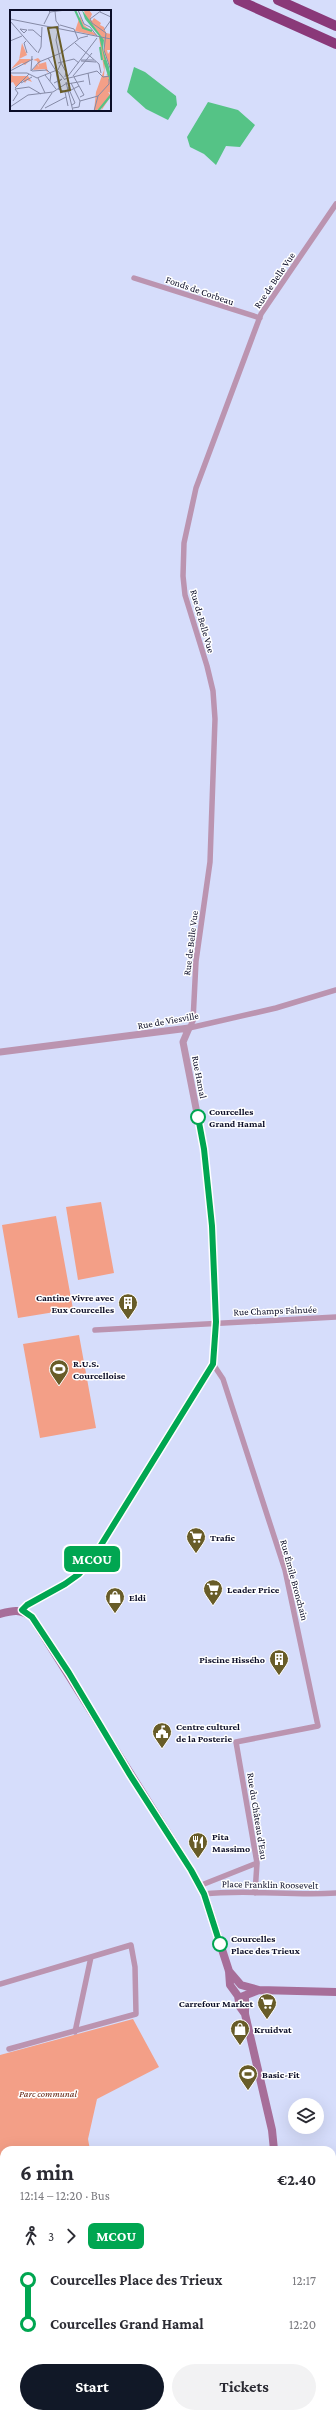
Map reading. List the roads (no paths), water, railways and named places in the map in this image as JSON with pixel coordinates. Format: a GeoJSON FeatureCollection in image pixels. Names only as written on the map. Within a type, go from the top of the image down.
{"type":"FeatureCollection","features":[{"type":"Feature","properties":{"kind":"highway"},"geometry":{"type":"LineString","coordinates":[[238,0],[336,44]]}},
{"type":"Feature","properties":{"kind":"highway"},"geometry":{"type":"LineString","coordinates":[[278,0],[336,26]]}},
{"type":"Feature","properties":{"kind":"main road"},"geometry":{"type":"LineString","coordinates":[[0,1614],[13,1610],[22,1610],[32,1617],[69,1673],[204,1894],[229,1971],[230,1985],[242,1992]]}},
{"type":"Feature","properties":{"kind":"main road"},"geometry":{"type":"LineString","coordinates":[[274,2146],[272,2130],[245,2014],[240,2007],[242,1992],[251,1986],[259,1990],[336,1992]]}},
{"type":"Feature","properties":{"kind":"street","name":"Rue de Belle Vue"},"geometry":{"type":"LineString","coordinates":[[189,1028],[193,1020],[196,961],[210,862],[215,719],[213,691],[207,666],[185,595],[183,576],[184,543],[196,488],[260,318],[336,204]]}},
{"type":"Feature","properties":{"kind":"street","name":"Fonds de Corbeau"},"geometry":{"type":"LineString","coordinates":[[134,278],[260,318]]}},
{"type":"Feature","properties":{"kind":"street","name":"Rue de Viesville"},"geometry":{"type":"LineString","coordinates":[[0,1052],[189,1028],[276,1008],[336,990]]}},
{"type":"Feature","properties":{"kind":"street","name":"Rue Hamal"},"geometry":{"type":"LineString","coordinates":[[22,1610],[27,1605],[79,1574],[93,1558],[213,1364],[216,1322],[212,1226],[204,1149],[183,1042],[189,1028]]}},
{"type":"Feature","properties":{"kind":"street","name":"Rue Champs Falnuée"},"geometry":{"type":"LineString","coordinates":[[216,1322],[336,1317]]}},
{"type":"Feature","properties":{"kind":"street"},"geometry":{"type":"LineString","coordinates":[[95,1330],[216,1322]]}},
{"type":"Feature","properties":{"kind":"street","name":"Rue Émile Bronchain"},"geometry":{"type":"LineString","coordinates":[[213,1364],[223,1379],[285,1570],[318,1726],[236,1742]]}},
{"type":"Feature","properties":{"kind":"street","name":"Rue du Château d'Eau"},"geometry":{"type":"LineString","coordinates":[[236,1742],[257,1863],[254,1893]]}},
{"type":"Feature","properties":{"kind":"street","name":"Place Franklin Roosevelt"},"geometry":{"type":"LineString","coordinates":[[199,1886],[257,1863]]}},
{"type":"Feature","properties":{"kind":"street","name":"Place Franklin Roosevelt"},"geometry":{"type":"LineString","coordinates":[[204,1894],[254,1893],[305,1895],[336,1893]]}},
{"type":"Feature","properties":{"kind":"street"},"geometry":{"type":"LineString","coordinates":[[0,1984],[131,1945],[135,1968],[136,2014],[9,2049]]}},
{"type":"Feature","properties":{"kind":"street"},"geometry":{"type":"LineString","coordinates":[[75,2032],[91,1958]]}},
{"type":"Feature","properties":{"kind":"place","name":"Courcelles Grand Hamal"},"geometry":{"type":"Point","coordinates":[198,1117]}},
{"type":"Feature","properties":{"kind":"place","name":"Cantine Vivre avec Eux Courcelles"},"geometry":{"type":"Point","coordinates":[128,1320]}},
{"type":"Feature","properties":{"kind":"place","name":"R.U.S. Courcelloise"},"geometry":{"type":"Point","coordinates":[59,1386]}},
{"type":"Feature","properties":{"kind":"place","name":"Trafic"},"geometry":{"type":"Point","coordinates":[196,1554]}},
{"type":"Feature","properties":{"kind":"place","name":"Leader Price"},"geometry":{"type":"Point","coordinates":[213,1606]}},
{"type":"Feature","properties":{"kind":"place","name":"Eldi"},"geometry":{"type":"Point","coordinates":[115,1614]}},
{"type":"Feature","properties":{"kind":"place","name":"Piscine Hissého"},"geometry":{"type":"Point","coordinates":[279,1676]}},
{"type":"Feature","properties":{"kind":"place","name":"Centre culturel de la Posterie"},"geometry":{"type":"Point","coordinates":[162,1749]}},
{"type":"Feature","properties":{"kind":"place","name":"Pita Massimo"},"geometry":{"type":"Point","coordinates":[198,1859]}},
{"type":"Feature","properties":{"kind":"place","name":"Courcelles Place des Trieux"},"geometry":{"type":"Point","coordinates":[220,1944]}},
{"type":"Feature","properties":{"kind":"place","name":"Carrefour Market"},"geometry":{"type":"Point","coordinates":[267,2020]}},
{"type":"Feature","properties":{"kind":"place","name":"Kruidvat"},"geometry":{"type":"Point","coordinates":[240,2046]}},
{"type":"Feature","properties":{"kind":"place","name":"Basic-Fit"},"geometry":{"type":"Point","coordinates":[248,2091]}},
{"type":"Feature","properties":{"kind":"park label","name":"Parc communal"},"geometry":{"type":"Point","coordinates":[48,2093]}}]}
